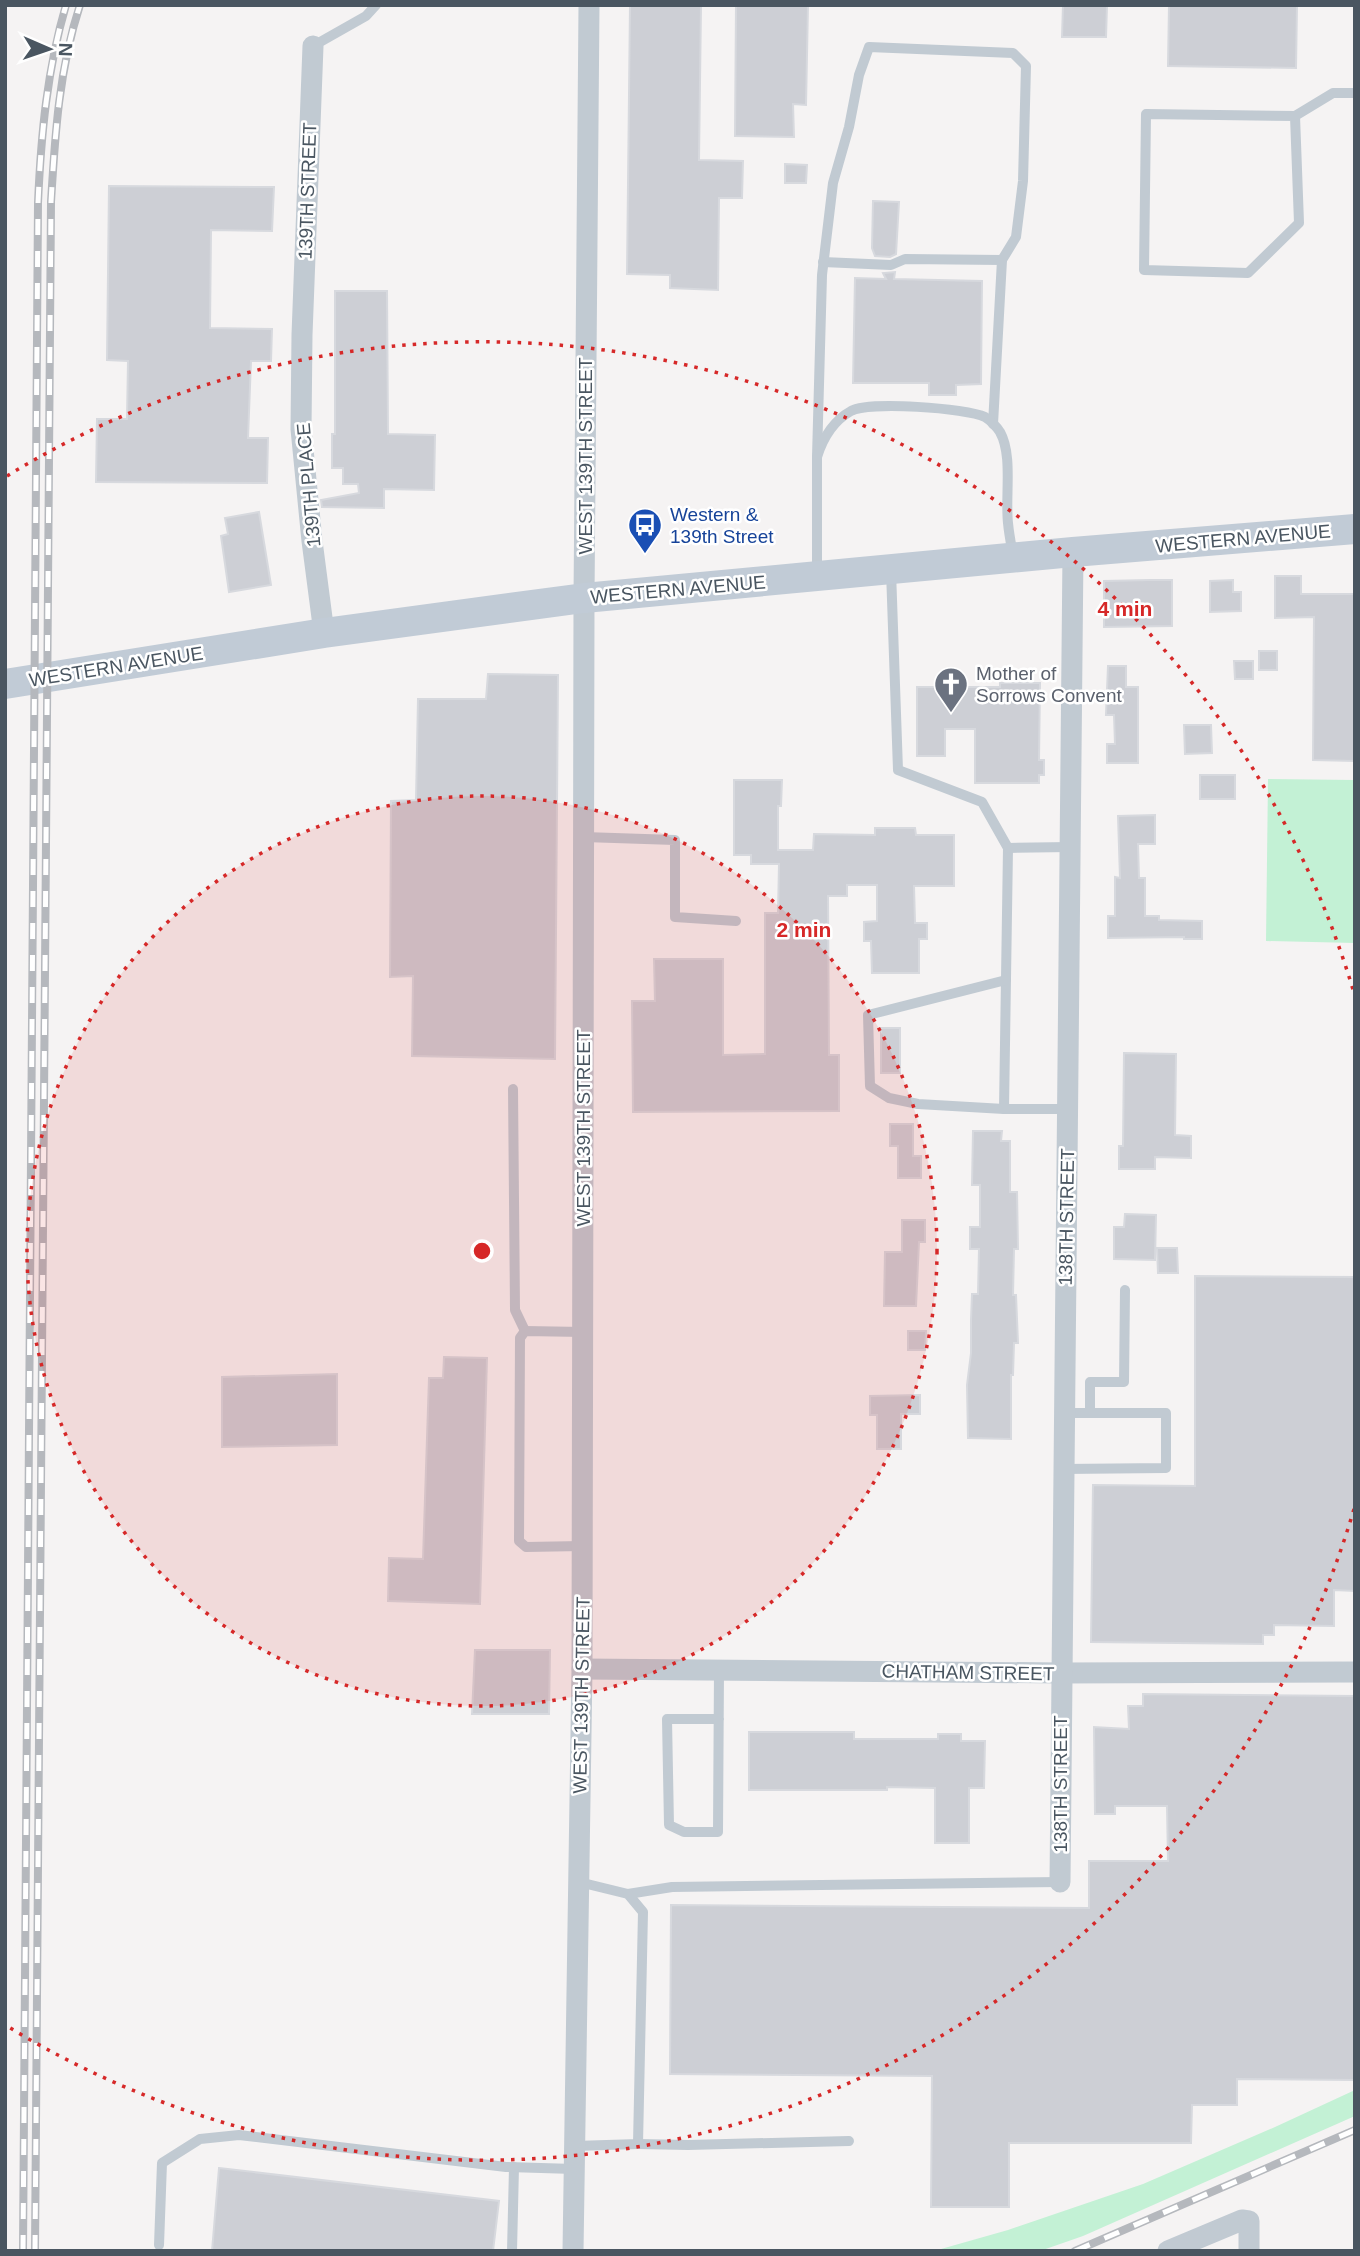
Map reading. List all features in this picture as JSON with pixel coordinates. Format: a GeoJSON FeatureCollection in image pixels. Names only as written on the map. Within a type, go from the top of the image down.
{"type":"FeatureCollection","features":[{"type":"Feature","properties":{"kind":"main road","name":"WESTERN AVENUE"},"geometry":{"type":"LineString","coordinates":[[5,684],[324,633],[584,598],[1073,552],[1355,529]]}},
{"type":"Feature","properties":{"kind":"street","name":"WEST 139TH STREET"},"geometry":{"type":"LineString","coordinates":[[573,2251],[582,1669],[584,598],[589,5]]}},
{"type":"Feature","properties":{"kind":"street","name":"139TH STREET"},"geometry":{"type":"LineString","coordinates":[[302,335],[313,46]]}},
{"type":"Feature","properties":{"kind":"street","name":"139TH PLACE"},"geometry":{"type":"LineString","coordinates":[[302,335],[301,429],[324,633]]}},
{"type":"Feature","properties":{"kind":"street","name":"138TH STREET"},"geometry":{"type":"LineString","coordinates":[[1060,1882],[1073,552]]}},
{"type":"Feature","properties":{"kind":"street","name":"CHATHAM STREET"},"geometry":{"type":"LineString","coordinates":[[582,1669],[1061,1673],[1355,1672]]}},
{"type":"Feature","properties":{"kind":"street"},"geometry":{"type":"LineString","coordinates":[[1168,2251],[1242,2220],[1249,2221],[1249,2251]]}},
{"type":"Feature","properties":{"kind":"lane"},"geometry":{"type":"LineString","coordinates":[[313,46],[366,16],[376,5]]}},
{"type":"Feature","properties":{"kind":"lane"},"geometry":{"type":"LineString","coordinates":[[817,576],[817,457],[823,261],[833,183],[849,127],[859,75],[869,47],[1013,54],[1026,66],[1023,181],[1016,237],[1002,260],[993,424]]}},
{"type":"Feature","properties":{"kind":"lane"},"geometry":{"type":"LineString","coordinates":[[1295,116],[1298,223],[1248,273],[1144,270],[1146,114],[1295,116],[1333,93],[1355,93]]}},
{"type":"Feature","properties":{"kind":"lane"},"geometry":{"type":"LineString","coordinates":[[823,261],[891,265],[905,259],[1002,260]]}},
{"type":"Feature","properties":{"kind":"lane"},"geometry":{"type":"LineString","coordinates":[[817,457],[829,431],[854,408],[958,411],[987,418],[999,430],[1006,446],[1008,523],[1013,558]]}},
{"type":"Feature","properties":{"kind":"lane"},"geometry":{"type":"LineString","coordinates":[[891,569],[898,770],[982,802],[1008,848],[1004,1109]]}},
{"type":"Feature","properties":{"kind":"lane"},"geometry":{"type":"LineString","coordinates":[[583,837],[675,840],[674,917],[736,921]]}},
{"type":"Feature","properties":{"kind":"lane"},"geometry":{"type":"LineString","coordinates":[[1008,848],[1070,847]]}},
{"type":"Feature","properties":{"kind":"lane"},"geometry":{"type":"LineString","coordinates":[[1006,980],[868,1015],[870,1086],[889,1097],[918,1104],[1004,1109],[1067,1109]]}},
{"type":"Feature","properties":{"kind":"lane"},"geometry":{"type":"LineString","coordinates":[[513,1089],[515,1310],[525,1331]]}},
{"type":"Feature","properties":{"kind":"lane"},"geometry":{"type":"LineString","coordinates":[[1090,1413],[1090,1382],[1124,1382],[1125,1290]]}},
{"type":"Feature","properties":{"kind":"lane"},"geometry":{"type":"LineString","coordinates":[[525,1331],[583,1332]]}},
{"type":"Feature","properties":{"kind":"lane"},"geometry":{"type":"LineString","coordinates":[[525,1331],[520,1338],[519,1541],[526,1547],[582,1546]]}},
{"type":"Feature","properties":{"kind":"lane"},"geometry":{"type":"LineString","coordinates":[[1063,1469],[1166,1468],[1166,1413],[1064,1413]]}},
{"type":"Feature","properties":{"kind":"lane"},"geometry":{"type":"LineString","coordinates":[[719,1670],[719,1719],[718,1832],[684,1832],[669,1825],[667,1719],[719,1719]]}},
{"type":"Feature","properties":{"kind":"lane"},"geometry":{"type":"LineString","coordinates":[[579,1882],[628,1894],[672,1887],[1060,1882]]}},
{"type":"Feature","properties":{"kind":"lane"},"geometry":{"type":"LineString","coordinates":[[628,1894],[643,1912],[638,2144]]}},
{"type":"Feature","properties":{"kind":"lane"},"geometry":{"type":"LineString","coordinates":[[159,2245],[162,2163],[200,2139],[239,2136],[514,2167],[574,2169]]}},
{"type":"Feature","properties":{"kind":"lane"},"geometry":{"type":"LineString","coordinates":[[575,2146],[849,2141]]}},
{"type":"Feature","properties":{"kind":"lane"},"geometry":{"type":"LineString","coordinates":[[512,2251],[514,2167]]}},
{"type":"Feature","properties":{"kind":"green space"},"geometry":{"type":"Polygon","coordinates":[[[1268,779],[1355,780],[1355,943],[1266,941],[1268,779]]]}},
{"type":"Feature","properties":{"kind":"green space"},"geometry":{"type":"Polygon","coordinates":[[[1355,2090],[1355,2116],[1083,2236],[1040,2251],[934,2251],[1008,2230],[1143,2184],[1355,2090]]]}},
{"type":"Feature","properties":{"kind":"building"},"geometry":{"type":"Polygon","coordinates":[[[630,5],[701,5],[699,160],[743,161],[742,198],[719,198],[718,290],[670,288],[670,275],[627,274],[630,5]]]}},
{"type":"Feature","properties":{"kind":"building"},"geometry":{"type":"Polygon","coordinates":[[[736,5],[808,5],[806,105],[793,104],[794,137],[735,136],[736,5]]]}},
{"type":"Feature","properties":{"kind":"building"},"geometry":{"type":"Polygon","coordinates":[[[1063,5],[1107,5],[1106,37],[1062,37],[1063,5]]]}},
{"type":"Feature","properties":{"kind":"building"},"geometry":{"type":"Polygon","coordinates":[[[1169,5],[1297,5],[1296,68],[1168,66],[1169,5]]]}},
{"type":"Feature","properties":{"kind":"building"},"geometry":{"type":"Polygon","coordinates":[[[785,164],[807,165],[806,183],[785,183],[785,164]]]}},
{"type":"Feature","properties":{"kind":"building"},"geometry":{"type":"Polygon","coordinates":[[[109,186],[274,187],[272,231],[211,230],[210,328],[272,329],[271,361],[251,361],[248,438],[268,438],[267,483],[96,482],[97,419],[127,419],[128,361],[107,360],[109,186]]]}},
{"type":"Feature","properties":{"kind":"building"},"geometry":{"type":"Polygon","coordinates":[[[873,201],[899,202],[896,254],[890,257],[875,256],[872,248],[873,201]]]}},
{"type":"Feature","properties":{"kind":"building"},"geometry":{"type":"Polygon","coordinates":[[[895,272],[894,279],[982,281],[981,384],[956,385],[956,395],[929,395],[929,383],[853,383],[855,278],[886,279],[883,273],[895,272]]]}},
{"type":"Feature","properties":{"kind":"building"},"geometry":{"type":"Polygon","coordinates":[[[335,291],[387,291],[388,434],[435,435],[434,490],[384,489],[384,508],[322,507],[321,500],[359,493],[358,484],[343,484],[343,468],[332,468],[332,434],[335,434],[335,291]]]}},
{"type":"Feature","properties":{"kind":"building"},"geometry":{"type":"Polygon","coordinates":[[[259,512],[271,585],[229,592],[221,536],[228,534],[225,518],[259,512]]]}},
{"type":"Feature","properties":{"kind":"building"},"geometry":{"type":"Polygon","coordinates":[[[1275,576],[1301,576],[1301,594],[1355,594],[1355,761],[1313,760],[1314,617],[1275,618],[1275,576]]]}},
{"type":"Feature","properties":{"kind":"building"},"geometry":{"type":"Polygon","coordinates":[[[1172,580],[1172,626],[1104,627],[1104,581],[1172,580]]]}},
{"type":"Feature","properties":{"kind":"building"},"geometry":{"type":"Polygon","coordinates":[[[1233,580],[1233,592],[1241,592],[1241,611],[1210,612],[1210,581],[1233,580]]]}},
{"type":"Feature","properties":{"kind":"building"},"geometry":{"type":"Polygon","coordinates":[[[1259,651],[1277,651],[1277,670],[1259,670],[1259,651]]]}},
{"type":"Feature","properties":{"kind":"building"},"geometry":{"type":"Polygon","coordinates":[[[1234,661],[1253,661],[1253,679],[1235,679],[1234,661]]]}},
{"type":"Feature","properties":{"kind":"building"},"geometry":{"type":"Polygon","coordinates":[[[1108,666],[1126,666],[1126,687],[1138,687],[1138,763],[1107,763],[1107,744],[1115,744],[1114,715],[1106,715],[1108,666]]]}},
{"type":"Feature","properties":{"kind":"building"},"geometry":{"type":"Polygon","coordinates":[[[488,674],[558,675],[555,1059],[412,1056],[413,976],[390,977],[391,801],[416,800],[418,699],[486,699],[488,674]]]}},
{"type":"Feature","properties":{"kind":"building"},"geometry":{"type":"Polygon","coordinates":[[[1000,683],[1040,683],[1039,760],[1044,760],[1044,775],[1039,775],[1039,783],[975,783],[975,729],[945,729],[945,756],[917,756],[917,687],[1000,687],[1000,683]]]}},
{"type":"Feature","properties":{"kind":"building"},"geometry":{"type":"Polygon","coordinates":[[[1184,725],[1211,725],[1212,753],[1185,754],[1184,725]]]}},
{"type":"Feature","properties":{"kind":"building"},"geometry":{"type":"Polygon","coordinates":[[[1200,775],[1235,775],[1235,799],[1200,799],[1200,775]]]}},
{"type":"Feature","properties":{"kind":"building"},"geometry":{"type":"Polygon","coordinates":[[[734,780],[782,780],[781,806],[778,806],[778,850],[813,850],[814,834],[875,835],[875,828],[915,828],[916,835],[954,835],[954,886],[914,886],[915,923],[927,923],[927,939],[919,939],[919,973],[872,973],[871,941],[864,941],[864,922],[877,921],[877,885],[847,885],[847,896],[828,896],[829,1055],[839,1055],[839,1111],[633,1112],[632,1001],[655,1001],[654,959],[723,959],[723,1055],[765,1054],[765,913],[778,913],[779,864],[751,864],[751,855],[734,855],[734,780]]]}},
{"type":"Feature","properties":{"kind":"building"},"geometry":{"type":"Polygon","coordinates":[[[1155,815],[1155,844],[1138,844],[1139,878],[1145,878],[1145,916],[1159,916],[1159,920],[1202,921],[1202,939],[1108,938],[1108,916],[1115,916],[1115,877],[1120,878],[1118,816],[1155,815]]]}},
{"type":"Feature","properties":{"kind":"building"},"geometry":{"type":"Polygon","coordinates":[[[881,1028],[900,1028],[900,1073],[881,1073],[881,1028]]]}},
{"type":"Feature","properties":{"kind":"building"},"geometry":{"type":"Polygon","coordinates":[[[1124,1053],[1176,1054],[1175,1135],[1191,1136],[1191,1158],[1155,1157],[1155,1169],[1119,1169],[1119,1146],[1123,1146],[1124,1053]]]}},
{"type":"Feature","properties":{"kind":"building"},"geometry":{"type":"Polygon","coordinates":[[[890,1124],[913,1124],[913,1156],[921,1156],[921,1178],[898,1178],[898,1146],[890,1146],[890,1124]]]}},
{"type":"Feature","properties":{"kind":"building"},"geometry":{"type":"Polygon","coordinates":[[[973,1131],[1002,1131],[1001,1141],[1010,1141],[1010,1192],[1017,1192],[1018,1249],[1014,1249],[1013,1295],[1016,1295],[1018,1343],[1014,1343],[1011,1375],[1011,1439],[968,1438],[967,1385],[971,1353],[972,1294],[978,1294],[979,1249],[970,1249],[970,1227],[980,1227],[980,1185],[972,1185],[973,1131]]]}},
{"type":"Feature","properties":{"kind":"building"},"geometry":{"type":"Polygon","coordinates":[[[1125,1214],[1156,1215],[1155,1260],[1114,1259],[1114,1227],[1124,1227],[1125,1214]]]}},
{"type":"Feature","properties":{"kind":"building"},"geometry":{"type":"Polygon","coordinates":[[[902,1220],[925,1220],[925,1242],[919,1242],[916,1306],[884,1306],[885,1252],[902,1252],[902,1220]]]}},
{"type":"Feature","properties":{"kind":"building"},"geometry":{"type":"Polygon","coordinates":[[[1157,1248],[1177,1248],[1178,1273],[1158,1273],[1157,1248]]]}},
{"type":"Feature","properties":{"kind":"building"},"geometry":{"type":"Polygon","coordinates":[[[1195,1276],[1355,1277],[1355,1591],[1334,1590],[1334,1626],[1274,1625],[1274,1635],[1263,1635],[1263,1644],[1091,1642],[1093,1485],[1195,1486],[1195,1276]]]}},
{"type":"Feature","properties":{"kind":"building"},"geometry":{"type":"Polygon","coordinates":[[[908,1331],[926,1331],[925,1350],[908,1350],[908,1331]]]}},
{"type":"Feature","properties":{"kind":"building"},"geometry":{"type":"Polygon","coordinates":[[[444,1357],[487,1358],[480,1604],[388,1601],[389,1558],[423,1559],[429,1378],[443,1378],[444,1357]]]}},
{"type":"Feature","properties":{"kind":"building"},"geometry":{"type":"Polygon","coordinates":[[[337,1374],[337,1445],[222,1447],[222,1377],[337,1374]]]}},
{"type":"Feature","properties":{"kind":"building"},"geometry":{"type":"Polygon","coordinates":[[[920,1395],[920,1414],[901,1414],[901,1449],[877,1449],[877,1415],[870,1415],[870,1396],[920,1395]]]}},
{"type":"Feature","properties":{"kind":"building"},"geometry":{"type":"Polygon","coordinates":[[[475,1650],[550,1650],[549,1714],[472,1714],[475,1650]]]}},
{"type":"Feature","properties":{"kind":"building"},"geometry":{"type":"Polygon","coordinates":[[[1143,1694],[1355,1696],[1355,2080],[1237,2079],[1237,2105],[1192,2105],[1191,2143],[1009,2143],[1009,2207],[931,2207],[932,2076],[670,2074],[671,1905],[1089,1908],[1089,1861],[1168,1861],[1167,1806],[1115,1806],[1115,1814],[1095,1814],[1094,1727],[1129,1729],[1128,1706],[1143,1706],[1143,1694]]]}},
{"type":"Feature","properties":{"kind":"building"},"geometry":{"type":"Polygon","coordinates":[[[749,1732],[854,1732],[854,1739],[938,1739],[938,1734],[961,1734],[961,1741],[985,1741],[984,1788],[969,1788],[969,1843],[935,1843],[935,1788],[749,1790],[749,1732]]]}},
{"type":"Feature","properties":{"kind":"building"},"geometry":{"type":"Polygon","coordinates":[[[219,2168],[499,2201],[493,2251],[212,2251],[219,2168]]]}},
{"type":"Feature","properties":{"kind":"railway"},"geometry":{"type":"LineString","coordinates":[[23,2251],[38,203],[46,103],[66,5]]}},
{"type":"Feature","properties":{"kind":"railway"},"geometry":{"type":"LineString","coordinates":[[35,2251],[51,202],[56,127],[63,78],[80,5]]}},
{"type":"Feature","properties":{"kind":"railway"},"geometry":{"type":"LineString","coordinates":[[1075,2251],[1355,2130]]}},
{"type":"Feature","properties":{"kind":"place","name":"Western & 139th Street"},"geometry":{"type":"Point","coordinates":[645,555]}},
{"type":"Feature","properties":{"kind":"place","name":"Mother of Sorrows Convent"},"geometry":{"type":"Point","coordinates":[951,714]}}]}
